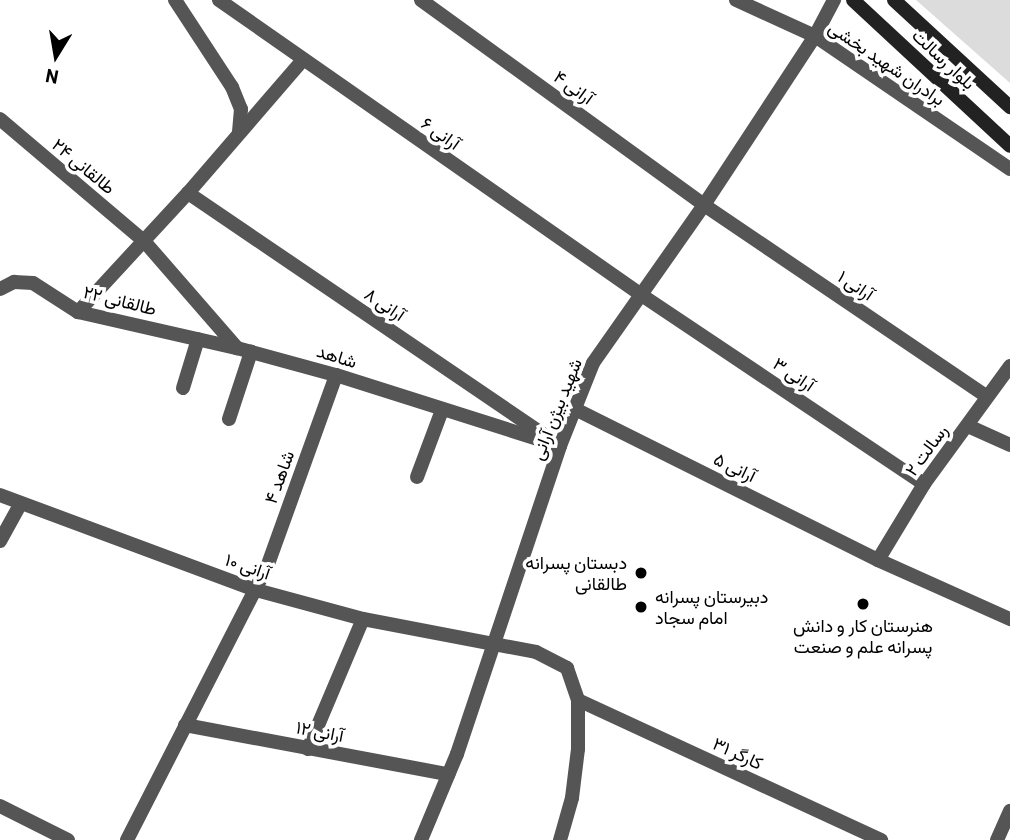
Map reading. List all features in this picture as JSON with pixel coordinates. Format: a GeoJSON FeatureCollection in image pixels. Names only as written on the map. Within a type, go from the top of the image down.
{"type":"FeatureCollection","features":[{"type":"Feature","properties":{"kind":"main road","name":"بلوار رسالت"},"geometry":{"type":"LineString","coordinates":[[853,0],[1010,146]]}},
{"type":"Feature","properties":{"kind":"main road","name":"بلوار رسالت"},"geometry":{"type":"LineString","coordinates":[[894,0],[1010,107]]}},
{"type":"Feature","properties":{"kind":"street"},"geometry":{"type":"LineString","coordinates":[[175,0],[232,87],[241,109],[239,133]]}},
{"type":"Feature","properties":{"kind":"street","name":"آرانی ۶"},"geometry":{"type":"LineString","coordinates":[[219,0],[643,296]]}},
{"type":"Feature","properties":{"kind":"street","name":"آرانی ۴"},"geometry":{"type":"LineString","coordinates":[[421,0],[704,205]]}},
{"type":"Feature","properties":{"kind":"street","name":"برادران شهید بخشی"},"geometry":{"type":"LineString","coordinates":[[736,0],[815,36],[1010,169]]}},
{"type":"Feature","properties":{"kind":"street","name":"شهید بیژن آرانی"},"geometry":{"type":"LineString","coordinates":[[421,840],[448,774],[560,446],[593,363],[643,296],[704,205],[815,36],[834,0]]}},
{"type":"Feature","properties":{"kind":"street"},"geometry":{"type":"LineString","coordinates":[[78,312],[188,193],[303,60]]}},
{"type":"Feature","properties":{"kind":"street","name":"طالقانی ۲۴"},"geometry":{"type":"LineString","coordinates":[[0,119],[144,241]]}},
{"type":"Feature","properties":{"kind":"street","name":"آرانی ۸"},"geometry":{"type":"LineString","coordinates":[[188,193],[560,446]]}},
{"type":"Feature","properties":{"kind":"street","name":"آرانی ۱"},"geometry":{"type":"LineString","coordinates":[[704,205],[986,396]]}},
{"type":"Feature","properties":{"kind":"street"},"geometry":{"type":"LineString","coordinates":[[144,241],[244,350],[229,419]]}},
{"type":"Feature","properties":{"kind":"street","name":"طالقانی ۲۲"},"geometry":{"type":"LineString","coordinates":[[0,289],[13,282],[33,283],[78,312],[244,350]]}},
{"type":"Feature","properties":{"kind":"street","name":"آرانی ۳"},"geometry":{"type":"LineString","coordinates":[[643,296],[924,484]]}},
{"type":"Feature","properties":{"kind":"street"},"geometry":{"type":"LineString","coordinates":[[183,388],[198,339]]}},
{"type":"Feature","properties":{"kind":"street","name":"شاهد"},"geometry":{"type":"LineString","coordinates":[[244,350],[336,375],[560,446]]}},
{"type":"Feature","properties":{"kind":"street","name":"رسالت ۲"},"geometry":{"type":"LineString","coordinates":[[878,560],[924,484],[1010,366]]}},
{"type":"Feature","properties":{"kind":"street","name":"شاهد ۴"},"geometry":{"type":"LineString","coordinates":[[127,840],[256,590],[336,375]]}},
{"type":"Feature","properties":{"kind":"street","name":"آرانی ۵"},"geometry":{"type":"LineString","coordinates":[[575,409],[878,560],[1010,619]]}},
{"type":"Feature","properties":{"kind":"street"},"geometry":{"type":"LineString","coordinates":[[416,477],[442,410]]}},
{"type":"Feature","properties":{"kind":"street"},"geometry":{"type":"LineString","coordinates":[[968,426],[1010,445]]}},
{"type":"Feature","properties":{"kind":"street","name":"آرانی ۱۰"},"geometry":{"type":"LineString","coordinates":[[0,495],[256,590],[363,619],[536,652],[567,668],[578,700]]}},
{"type":"Feature","properties":{"kind":"street"},"geometry":{"type":"LineString","coordinates":[[0,541],[21,503]]}},
{"type":"Feature","properties":{"kind":"street"},"geometry":{"type":"LineString","coordinates":[[308,749],[363,619]]}},
{"type":"Feature","properties":{"kind":"street"},"geometry":{"type":"LineString","coordinates":[[560,840],[575,774],[578,700]]}},
{"type":"Feature","properties":{"kind":"street","name":"کارگر ۳۱"},"geometry":{"type":"LineString","coordinates":[[578,700],[881,840]]}},
{"type":"Feature","properties":{"kind":"street","name":"آرانی ۱۲"},"geometry":{"type":"LineString","coordinates":[[185,725],[448,774]]}},
{"type":"Feature","properties":{"kind":"street"},"geometry":{"type":"LineString","coordinates":[[0,806],[68,840]]}},
{"type":"Feature","properties":{"kind":"street"},"geometry":{"type":"LineString","coordinates":[[997,840],[1010,811]]}},
{"type":"Feature","properties":{"kind":"shaded area"},"geometry":{"type":"Polygon","coordinates":[[[916,0],[1010,0],[1010,83],[916,0]]]}},
{"type":"Feature","properties":{"kind":"place","name":"دبستان پسرانه طالقانی"},"geometry":{"type":"Point","coordinates":[641,573]}},
{"type":"Feature","properties":{"kind":"place","name":"هنرستان کار و دانش پسرانه علم و صنعت"},"geometry":{"type":"Point","coordinates":[863,604]}},
{"type":"Feature","properties":{"kind":"place","name":"دبیرستان پسرانه امام سجاد"},"geometry":{"type":"Point","coordinates":[641,607]}}]}
